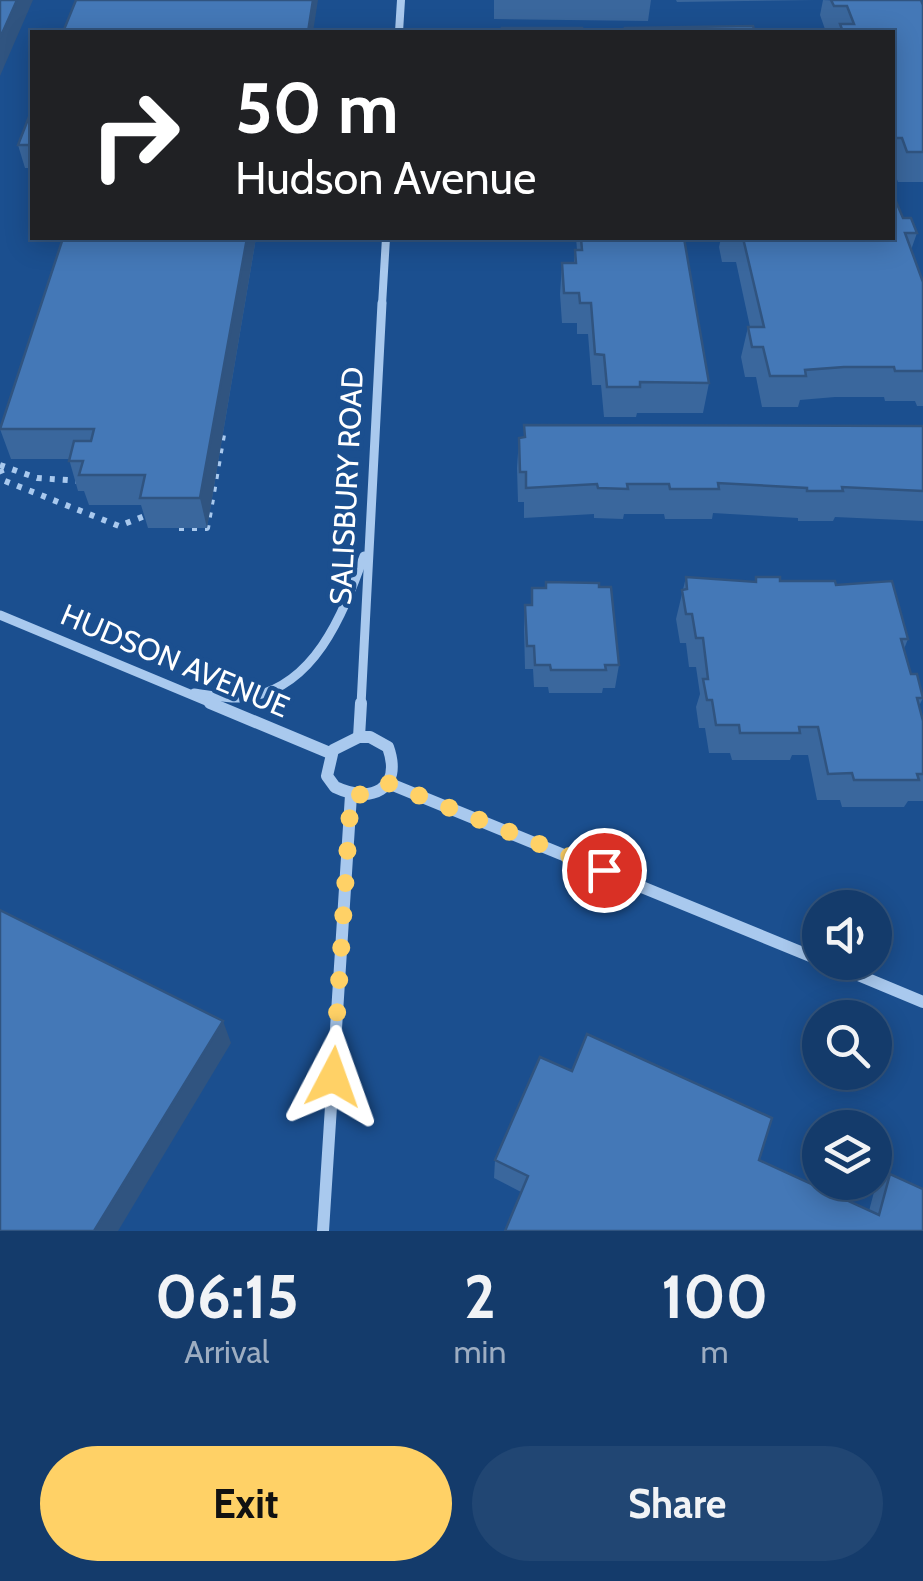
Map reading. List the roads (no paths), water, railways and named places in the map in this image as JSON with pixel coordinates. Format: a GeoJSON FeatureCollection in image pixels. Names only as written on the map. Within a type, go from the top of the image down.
{"type":"FeatureCollection","features":[{"type":"Feature","properties":{"kind":"street"},"geometry":{"type":"LineString","coordinates":[[398,30],[401,0]]}},
{"type":"Feature","properties":{"kind":"street","name":"SALISBURY ROAD"},"geometry":{"type":"LineString","coordinates":[[359,737],[386,240]]}},
{"type":"Feature","properties":{"kind":"street"},"geometry":{"type":"LineString","coordinates":[[182,692],[243,698],[296,678],[341,620],[369,541]]}},
{"type":"Feature","properties":{"kind":"street","name":"HUDSON AVENUE"},"geometry":{"type":"LineString","coordinates":[[0,615],[330,753]]}},
{"type":"Feature","properties":{"kind":"street"},"geometry":{"type":"LineString","coordinates":[[370,737],[388,747],[396,764],[388,783],[371,794],[351,795],[328,778],[330,753],[338,745],[370,737]]}},
{"type":"Feature","properties":{"kind":"street"},"geometry":{"type":"LineString","coordinates":[[388,783],[802,952]]}},
{"type":"Feature","properties":{"kind":"street"},"geometry":{"type":"LineString","coordinates":[[324,1231],[351,795]]}},
{"type":"Feature","properties":{"kind":"street"},"geometry":{"type":"LineString","coordinates":[[869,980],[923,1002]]}}]}
